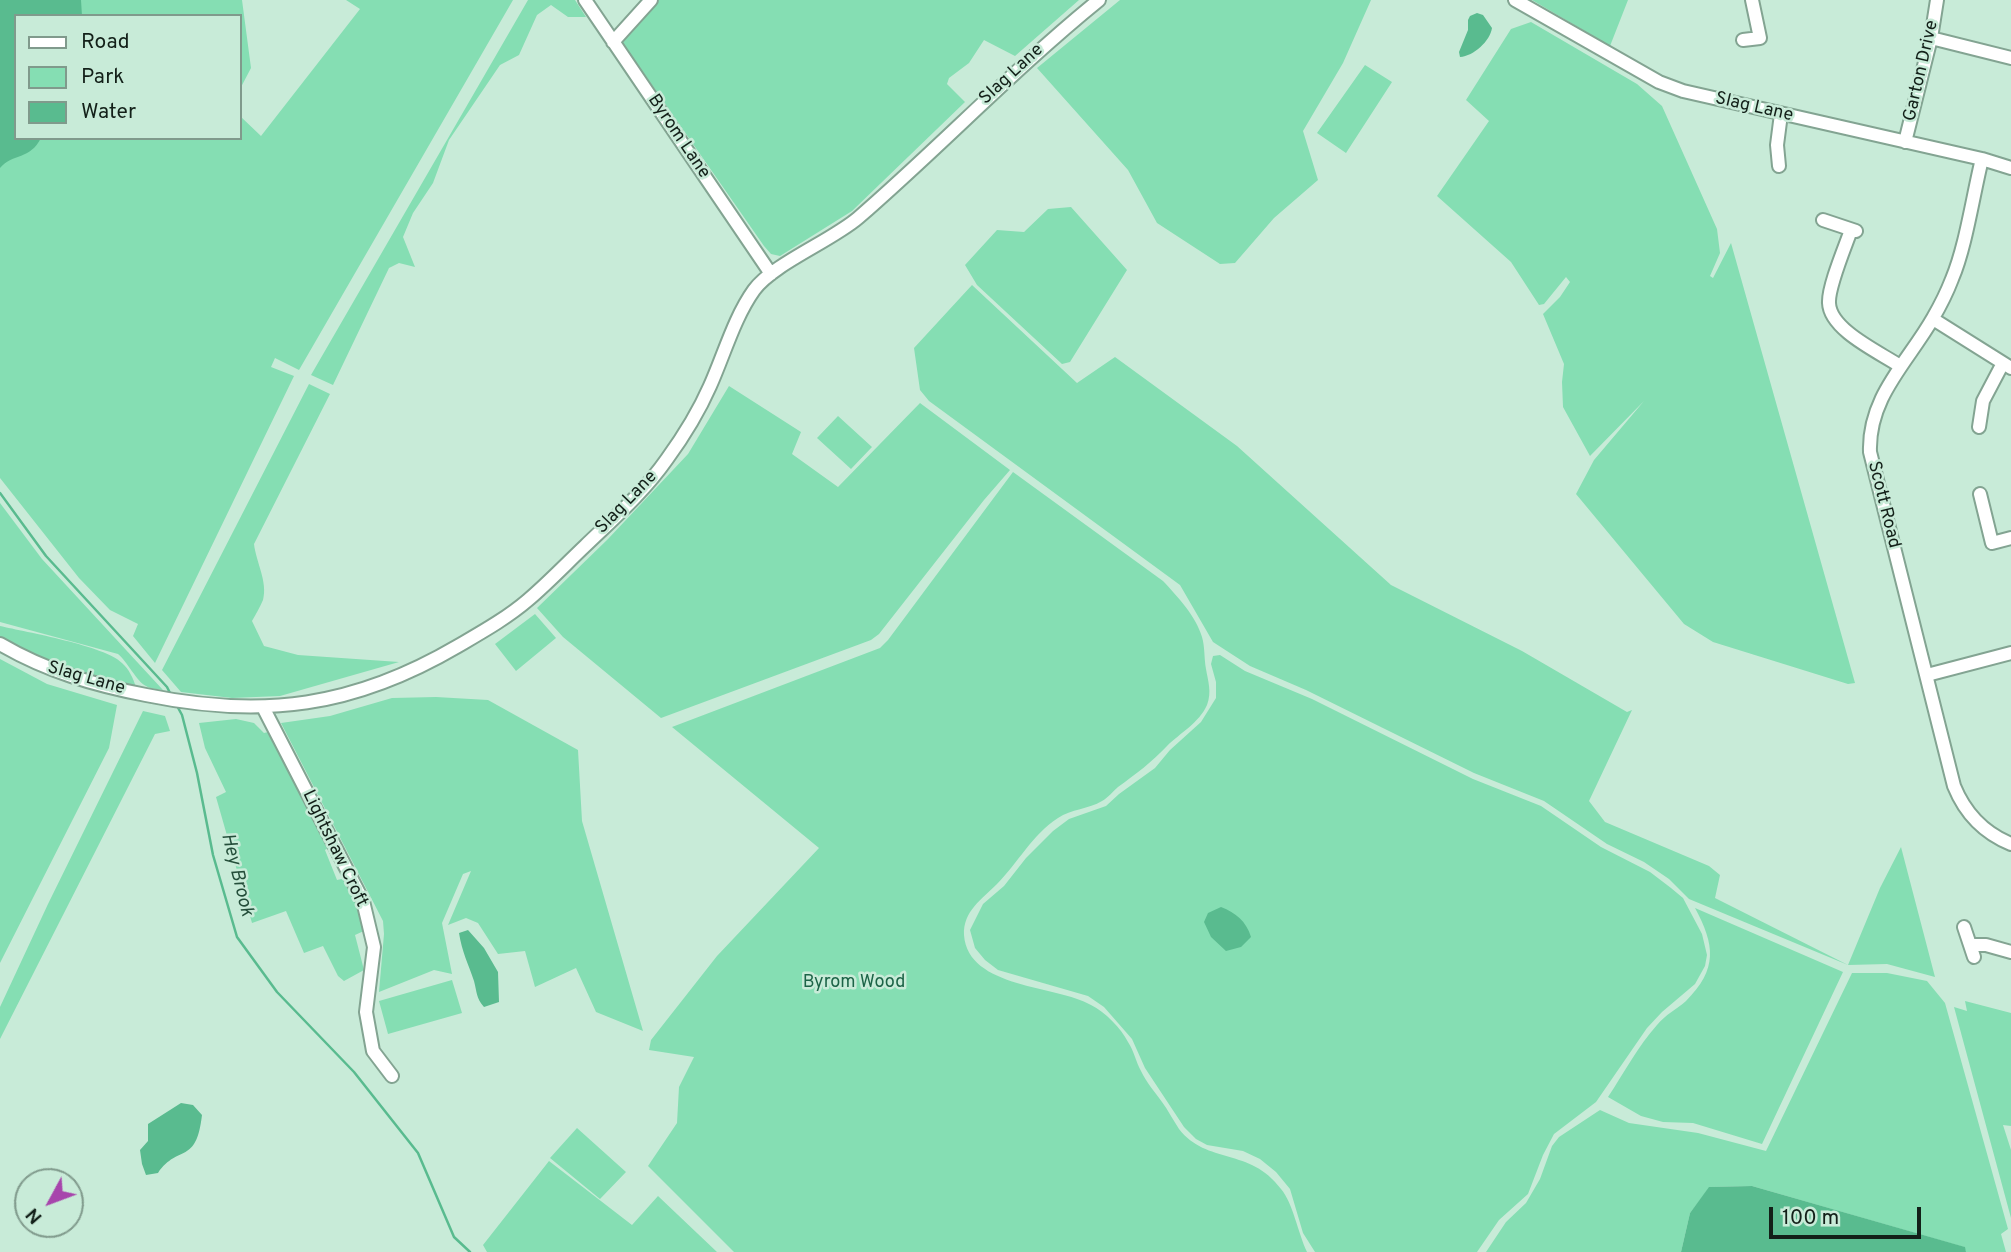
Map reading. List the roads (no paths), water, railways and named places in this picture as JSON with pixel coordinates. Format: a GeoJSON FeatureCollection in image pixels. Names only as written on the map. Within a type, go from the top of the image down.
{"type":"FeatureCollection","features":[{"type":"Feature","properties":{"kind":"street","name":"Byrom Lane"},"geometry":{"type":"LineString","coordinates":[[585,0],[771,274]]}},
{"type":"Feature","properties":{"kind":"street"},"geometry":{"type":"LineString","coordinates":[[613,42],[651,0]]}},
{"type":"Feature","properties":{"kind":"street","name":"Slag Lane"},"geometry":{"type":"LineString","coordinates":[[0,645],[55,672],[155,697],[193,703],[263,707],[327,700],[381,685],[433,661],[527,601],[648,484],[668,459],[708,391],[731,336],[755,289],[771,274],[857,219],[1053,37],[1099,0]]}},
{"type":"Feature","properties":{"kind":"street","name":"Slag Lane"},"geometry":{"type":"LineString","coordinates":[[1515,0],[1670,87],[2011,168]]}},
{"type":"Feature","properties":{"kind":"street"},"geometry":{"type":"LineString","coordinates":[[1743,40],[1761,42],[1752,0]]}},
{"type":"Feature","properties":{"kind":"street","name":"Garton Drive"},"geometry":{"type":"LineString","coordinates":[[1905,142],[1931,38],[1937,0]]}},
{"type":"Feature","properties":{"kind":"street"},"geometry":{"type":"LineString","coordinates":[[1931,38],[2011,58]]}},
{"type":"Feature","properties":{"kind":"street"},"geometry":{"type":"LineString","coordinates":[[1779,166],[1777,145],[1781,114]]}},
{"type":"Feature","properties":{"kind":"street","name":"Scott Road"},"geometry":{"type":"LineString","coordinates":[[1982,159],[1955,270],[1933,319],[1886,388],[1874,416],[1870,452],[1958,797],[1982,827],[2011,844]]}},
{"type":"Feature","properties":{"kind":"street"},"geometry":{"type":"LineString","coordinates":[[1823,220],[1855,231],[1829,298],[1831,312],[1843,329],[1900,366]]}},
{"type":"Feature","properties":{"kind":"street"},"geometry":{"type":"LineString","coordinates":[[1933,319],[2007,366],[1983,401],[1979,427]]}},
{"type":"Feature","properties":{"kind":"street"},"geometry":{"type":"LineString","coordinates":[[1980,494],[1992,543],[2011,538]]}},
{"type":"Feature","properties":{"kind":"street"},"geometry":{"type":"LineString","coordinates":[[1927,675],[2011,653]]}},
{"type":"Feature","properties":{"kind":"street","name":"Lightshaw Croft"},"geometry":{"type":"LineString","coordinates":[[263,707],[363,901],[374,947],[366,1012],[373,1051],[392,1076]]}},
{"type":"Feature","properties":{"kind":"street"},"geometry":{"type":"LineString","coordinates":[[1964,927],[1972,951],[1986,945],[2011,952]]}},
{"type":"Feature","properties":{"kind":"water"},"geometry":{"type":"Polygon","coordinates":[[[0,0],[81,0],[82,14],[14,14],[14,140],[40,140],[32,150],[0,168],[0,0]]]}},
{"type":"Feature","properties":{"kind":"water"},"geometry":{"type":"Polygon","coordinates":[[[1477,13],[1483,15],[1492,28],[1491,33],[1476,51],[1460,57],[1459,52],[1468,30],[1468,20],[1477,13]]]}},
{"type":"Feature","properties":{"kind":"water"},"geometry":{"type":"Polygon","coordinates":[[[1221,907],[1240,918],[1249,931],[1251,937],[1241,947],[1226,951],[1211,937],[1204,922],[1208,913],[1221,907]]]}},
{"type":"Feature","properties":{"kind":"water"},"geometry":{"type":"Polygon","coordinates":[[[468,930],[484,948],[498,972],[499,1002],[484,1007],[478,998],[460,940],[459,933],[468,930]]]}},
{"type":"Feature","properties":{"kind":"water"},"geometry":{"type":"Polygon","coordinates":[[[181,1103],[193,1105],[202,1115],[196,1141],[191,1148],[173,1158],[158,1173],[146,1175],[140,1150],[148,1141],[148,1124],[181,1103]]]}},
{"type":"Feature","properties":{"kind":"water"},"geometry":{"type":"Polygon","coordinates":[[[1752,1186],[1965,1247],[1966,1252],[1681,1252],[1690,1213],[1709,1187],[1752,1186]]]}},
{"type":"Feature","properties":{"kind":"waterway","name":"Hey Brook"},"geometry":{"type":"LineString","coordinates":[[0,493],[46,556],[167,687],[171,695]]}},
{"type":"Feature","properties":{"kind":"waterway","name":"Hey Brook"},"geometry":{"type":"LineString","coordinates":[[176,704],[182,715],[197,773],[213,855],[237,937],[277,992],[354,1072],[418,1153],[454,1237],[470,1252]]}},
{"type":"Feature","properties":{"kind":"park label","name":"Byrom Wood"},"geometry":{"type":"Point","coordinates":[854,983]}}]}
